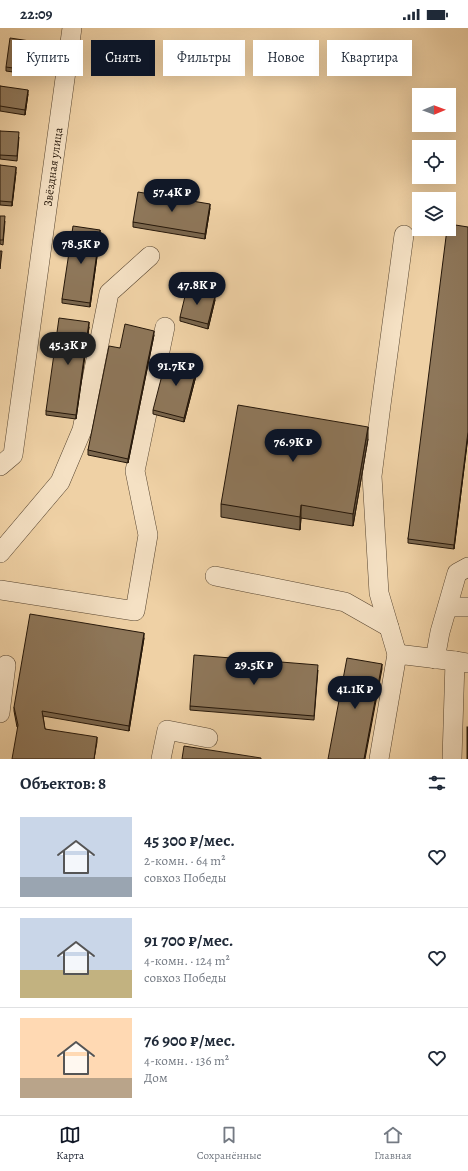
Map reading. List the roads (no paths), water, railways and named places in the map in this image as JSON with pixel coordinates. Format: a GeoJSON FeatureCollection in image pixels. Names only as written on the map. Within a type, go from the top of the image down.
{"type":"FeatureCollection","features":[{"type":"Feature","properties":{"kind":"street","name":"Звёздная улица"},"geometry":{"type":"LineString","coordinates":[[0,466],[13,455],[72,28]]}},
{"type":"Feature","properties":{"kind":"street"},"geometry":{"type":"LineString","coordinates":[[379,759],[397,654],[379,593],[372,476],[404,235]]}},
{"type":"Feature","properties":{"kind":"street"},"geometry":{"type":"LineString","coordinates":[[0,553],[60,482],[82,430],[109,293],[150,256]]}},
{"type":"Feature","properties":{"kind":"street"},"geometry":{"type":"LineString","coordinates":[[0,590],[135,610],[148,535],[135,471],[165,327]]}},
{"type":"Feature","properties":{"kind":"street"},"geometry":{"type":"LineString","coordinates":[[435,659],[440,632],[457,573],[468,567]]}},
{"type":"Feature","properties":{"kind":"street"},"geometry":{"type":"LineString","coordinates":[[215,576],[345,602],[389,627]]}},
{"type":"Feature","properties":{"kind":"street"},"geometry":{"type":"LineString","coordinates":[[448,607],[468,607]]}},
{"type":"Feature","properties":{"kind":"street"},"geometry":{"type":"LineString","coordinates":[[397,654],[461,662],[452,759]]}},
{"type":"Feature","properties":{"kind":"street"},"geometry":{"type":"LineString","coordinates":[[0,712],[6,665]]}},
{"type":"Feature","properties":{"kind":"street"},"geometry":{"type":"LineString","coordinates":[[162,759],[167,730],[208,738]]}}]}
